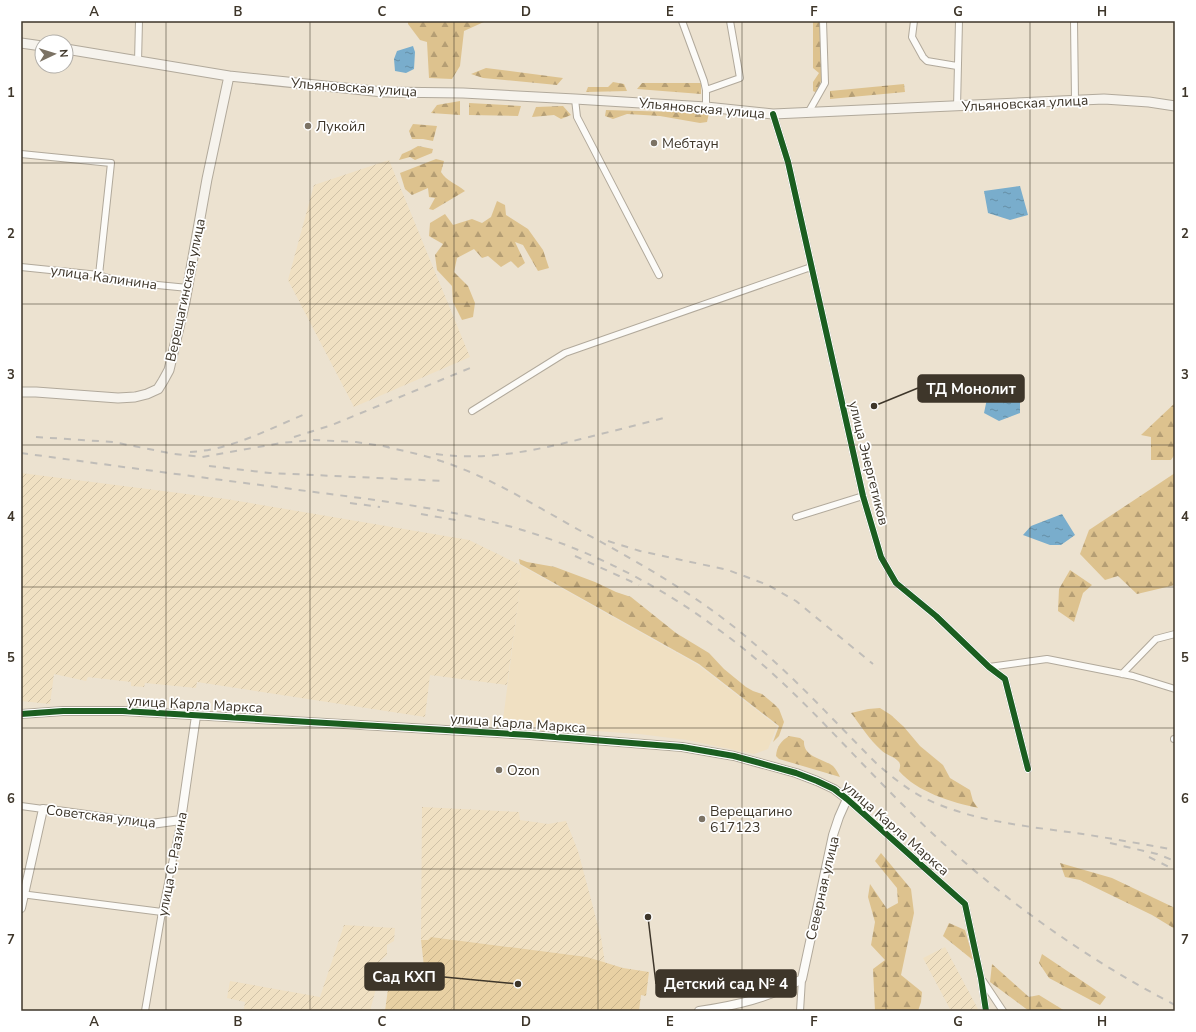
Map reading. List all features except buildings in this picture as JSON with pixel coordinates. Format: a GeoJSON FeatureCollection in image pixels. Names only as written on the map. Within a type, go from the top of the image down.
{"type":"FeatureCollection","features":[{"type":"Feature","properties":{"kind":"main road"},"geometry":{"type":"LineString","coordinates":[[21,43],[34,45]]}},
{"type":"Feature","properties":{"kind":"main road","name":"Ульяновская улица"},"geometry":{"type":"LineString","coordinates":[[74,50],[229,76],[382,92],[463,93],[575,99],[706,107],[773,114],[1075,100],[1126,100],[1175,106]]}},
{"type":"Feature","properties":{"kind":"main road","name":"Верещагинская улица"},"geometry":{"type":"LineString","coordinates":[[21,392],[118,398],[135,397],[147,394],[158,388],[169,370],[188,288],[207,179],[229,76]]}},
{"type":"Feature","properties":{"kind":"street"},"geometry":{"type":"LineString","coordinates":[[138,62],[139,21]]}},
{"type":"Feature","properties":{"kind":"street"},"geometry":{"type":"LineString","coordinates":[[682,21],[704,81],[706,90],[706,107]]}},
{"type":"Feature","properties":{"kind":"street"},"geometry":{"type":"LineString","coordinates":[[706,90],[740,78],[730,21]]}},
{"type":"Feature","properties":{"kind":"street"},"geometry":{"type":"LineString","coordinates":[[808,113],[825,83],[822,21]]}},
{"type":"Feature","properties":{"kind":"street"},"geometry":{"type":"LineString","coordinates":[[914,21],[912,37],[923,57],[927,61],[957,66]]}},
{"type":"Feature","properties":{"kind":"street"},"geometry":{"type":"LineString","coordinates":[[957,106],[959,21]]}},
{"type":"Feature","properties":{"kind":"street"},"geometry":{"type":"LineString","coordinates":[[1074,21],[1075,100]]}},
{"type":"Feature","properties":{"kind":"street"},"geometry":{"type":"LineString","coordinates":[[575,99],[577,117],[659,275]]}},
{"type":"Feature","properties":{"kind":"street","name":"улица Энергетиков"},"geometry":{"type":"LineString","coordinates":[[773,114],[788,162],[863,496],[881,557],[896,583],[936,616],[988,667],[1005,680],[1028,768]]}},
{"type":"Feature","properties":{"kind":"street"},"geometry":{"type":"LineString","coordinates":[[21,154],[111,163],[99,275]]}},
{"type":"Feature","properties":{"kind":"street"},"geometry":{"type":"LineString","coordinates":[[472,411],[565,353],[811,266]]}},
{"type":"Feature","properties":{"kind":"street","name":"улица Калинина"},"geometry":{"type":"LineString","coordinates":[[21,267],[99,275],[117,280],[188,288]]}},
{"type":"Feature","properties":{"kind":"street"},"geometry":{"type":"LineString","coordinates":[[796,517],[863,496]]}},
{"type":"Feature","properties":{"kind":"street"},"geometry":{"type":"LineString","coordinates":[[1122,674],[1156,639],[1175,634]]}},
{"type":"Feature","properties":{"kind":"street"},"geometry":{"type":"LineString","coordinates":[[988,667],[1047,659],[1122,674],[1175,689]]}},
{"type":"Feature","properties":{"kind":"street","name":"улица Карла Маркса"},"geometry":{"type":"LineString","coordinates":[[21,714],[63,711],[123,712],[646,743],[682,747],[734,756],[796,773],[834,789],[847,799],[965,904],[981,978]]}},
{"type":"Feature","properties":{"kind":"street","name":"улица С. Разина"},"geometry":{"type":"LineString","coordinates":[[145,1011],[162,912],[181,820],[196,716]]}},
{"type":"Feature","properties":{"kind":"street","name":"Северная улица"},"geometry":{"type":"LineString","coordinates":[[800,1011],[802,979],[833,835],[838,817],[847,799]]}},
{"type":"Feature","properties":{"kind":"street","name":"Советская улица"},"geometry":{"type":"LineString","coordinates":[[21,806],[151,824],[181,820]]}},
{"type":"Feature","properties":{"kind":"street"},"geometry":{"type":"LineString","coordinates":[[21,908],[22,894],[43,809]]}},
{"type":"Feature","properties":{"kind":"street"},"geometry":{"type":"LineString","coordinates":[[22,894],[162,912]]}},
{"type":"Feature","properties":{"kind":"street"},"geometry":{"type":"LineString","coordinates":[[981,978],[986,1011]]}},
{"type":"Feature","properties":{"kind":"street"},"geometry":{"type":"LineString","coordinates":[[981,978],[1003,1011]]}},
{"type":"Feature","properties":{"kind":"street"},"geometry":{"type":"LineString","coordinates":[[699,1011],[734,1006],[788,987],[802,979]]}},
{"type":"Feature","properties":{"kind":"shaded area"},"geometry":{"type":"Polygon","coordinates":[[[389,160],[470,357],[354,407],[288,280],[314,185],[389,160]]]}},
{"type":"Feature","properties":{"kind":"shaded area"},"geometry":{"type":"Polygon","coordinates":[[[21,473],[226,499],[469,540],[518,564],[521,576],[516,585],[520,588],[507,685],[430,675],[425,717],[197,682],[196,688],[145,683],[144,687],[131,686],[131,682],[88,677],[86,681],[54,674],[50,704],[21,701],[21,473]]]}},
{"type":"Feature","properties":{"kind":"shaded area"},"geometry":{"type":"Polygon","coordinates":[[[518,564],[698,665],[777,726],[768,749],[754,754],[687,740],[639,734],[509,725],[503,720],[520,588],[516,585],[521,576],[518,564]]]}},
{"type":"Feature","properties":{"kind":"shaded area"},"geometry":{"type":"Polygon","coordinates":[[[422,807],[519,812],[520,820],[548,824],[566,821],[578,851],[601,937],[605,963],[587,957],[431,937],[428,940],[421,940],[422,807]]]}},
{"type":"Feature","properties":{"kind":"shaded area"},"geometry":{"type":"Polygon","coordinates":[[[344,925],[395,928],[394,941],[387,945],[387,955],[380,961],[379,977],[370,1011],[254,1011],[244,1009],[245,1002],[227,998],[230,981],[320,997],[344,925]]]}},
{"type":"Feature","properties":{"kind":"shaded area"},"geometry":{"type":"Polygon","coordinates":[[[431,937],[587,957],[623,968],[649,972],[646,996],[641,995],[639,1011],[385,1011],[391,967],[423,973],[424,967],[421,940],[428,940],[431,937]]]}},
{"type":"Feature","properties":{"kind":"shaded area"},"geometry":{"type":"Polygon","coordinates":[[[945,947],[979,1011],[951,1011],[923,958],[945,947]]]}},
{"type":"Feature","properties":{"kind":"green space"},"geometry":{"type":"Polygon","coordinates":[[[408,21],[486,21],[464,31],[460,66],[452,79],[429,78],[427,42],[420,40],[408,24],[408,21]]]}},
{"type":"Feature","properties":{"kind":"green space"},"geometry":{"type":"Polygon","coordinates":[[[813,21],[820,21],[822,78],[817,93],[813,91],[813,82],[819,73],[813,68],[813,21]]]}},
{"type":"Feature","properties":{"kind":"green space"},"geometry":{"type":"Polygon","coordinates":[[[486,68],[563,78],[557,85],[483,78],[471,74],[486,68]]]}},
{"type":"Feature","properties":{"kind":"green space"},"geometry":{"type":"Polygon","coordinates":[[[613,82],[624,84],[627,91],[586,92],[588,87],[608,87],[613,82]]]}},
{"type":"Feature","properties":{"kind":"green space"},"geometry":{"type":"Polygon","coordinates":[[[642,83],[701,83],[701,94],[637,89],[642,83]]]}},
{"type":"Feature","properties":{"kind":"green space"},"geometry":{"type":"Polygon","coordinates":[[[904,84],[905,92],[830,99],[830,91],[904,84]]]}},
{"type":"Feature","properties":{"kind":"green space"},"geometry":{"type":"Polygon","coordinates":[[[460,101],[460,115],[431,113],[437,105],[460,101]]]}},
{"type":"Feature","properties":{"kind":"green space"},"geometry":{"type":"Polygon","coordinates":[[[469,103],[521,106],[518,116],[469,115],[469,103]]]}},
{"type":"Feature","properties":{"kind":"green space"},"geometry":{"type":"Polygon","coordinates":[[[563,106],[571,115],[561,119],[554,115],[532,117],[536,107],[563,106]]]}},
{"type":"Feature","properties":{"kind":"green space"},"geometry":{"type":"Polygon","coordinates":[[[606,110],[709,113],[707,122],[700,123],[660,116],[627,114],[613,119],[605,116],[606,110]]]}},
{"type":"Feature","properties":{"kind":"green space"},"geometry":{"type":"Polygon","coordinates":[[[413,124],[437,126],[433,141],[412,139],[409,131],[413,124]]]}},
{"type":"Feature","properties":{"kind":"green space"},"geometry":{"type":"Polygon","coordinates":[[[418,146],[433,149],[432,153],[415,160],[410,157],[399,160],[402,154],[418,146]]]}},
{"type":"Feature","properties":{"kind":"green space"},"geometry":{"type":"Polygon","coordinates":[[[436,159],[444,161],[441,172],[443,175],[465,191],[433,210],[429,209],[435,198],[429,197],[428,188],[412,195],[405,189],[400,173],[436,159]]]}},
{"type":"Feature","properties":{"kind":"green space"},"geometry":{"type":"Polygon","coordinates":[[[497,201],[505,205],[506,215],[528,229],[543,250],[549,268],[538,271],[523,245],[515,242],[525,263],[518,268],[511,261],[501,267],[488,256],[482,258],[474,249],[457,258],[454,272],[468,286],[475,303],[473,317],[462,320],[453,302],[452,286],[437,270],[435,255],[443,244],[429,236],[430,223],[445,214],[453,225],[472,219],[482,223],[491,217],[497,201]]]}},
{"type":"Feature","properties":{"kind":"green space"},"geometry":{"type":"Polygon","coordinates":[[[1175,403],[1175,454],[1171,460],[1151,460],[1151,437],[1141,435],[1175,403]]]}},
{"type":"Feature","properties":{"kind":"green space"},"geometry":{"type":"Polygon","coordinates":[[[1175,473],[1175,585],[1137,594],[1118,576],[1105,580],[1080,554],[1089,530],[1175,473]]]}},
{"type":"Feature","properties":{"kind":"green space"},"geometry":{"type":"Polygon","coordinates":[[[519,559],[555,567],[631,597],[676,633],[709,653],[724,669],[746,687],[762,694],[774,704],[779,709],[784,722],[779,736],[773,742],[779,726],[699,664],[520,564],[519,559]]]}},
{"type":"Feature","properties":{"kind":"green space"},"geometry":{"type":"Polygon","coordinates":[[[1070,570],[1092,585],[1083,593],[1074,622],[1058,611],[1059,589],[1070,570]]]}},
{"type":"Feature","properties":{"kind":"green space"},"geometry":{"type":"Polygon","coordinates":[[[880,708],[891,715],[904,727],[920,746],[943,765],[950,778],[970,790],[973,801],[978,808],[957,803],[935,795],[915,785],[899,771],[899,762],[895,758],[883,752],[877,746],[851,713],[880,708]]]}},
{"type":"Feature","properties":{"kind":"green space"},"geometry":{"type":"Polygon","coordinates":[[[789,736],[800,738],[804,741],[807,751],[810,754],[833,766],[840,777],[779,759],[776,756],[778,747],[789,736]]]}},
{"type":"Feature","properties":{"kind":"green space"},"geometry":{"type":"Polygon","coordinates":[[[881,853],[911,889],[914,913],[901,975],[922,992],[918,1011],[875,1011],[873,969],[885,960],[871,945],[875,922],[868,897],[870,884],[887,909],[898,903],[897,888],[875,861],[881,853]]]}},
{"type":"Feature","properties":{"kind":"green space"},"geometry":{"type":"Polygon","coordinates":[[[1060,863],[1112,878],[1175,908],[1175,929],[1152,915],[1080,880],[1065,877],[1060,863]]]}},
{"type":"Feature","properties":{"kind":"green space"},"geometry":{"type":"Polygon","coordinates":[[[949,923],[965,930],[974,961],[943,936],[949,923]]]}},
{"type":"Feature","properties":{"kind":"green space"},"geometry":{"type":"Polygon","coordinates":[[[1042,954],[1106,997],[1100,1005],[1049,978],[1039,963],[1042,954]]]}},
{"type":"Feature","properties":{"kind":"green space"},"geometry":{"type":"Polygon","coordinates":[[[992,964],[1029,997],[1039,995],[1065,1011],[1029,1011],[990,982],[992,964]]]}},
{"type":"Feature","properties":{"kind":"water"},"geometry":{"type":"Polygon","coordinates":[[[413,46],[415,52],[414,69],[406,73],[395,71],[394,59],[397,51],[413,46]]]}},
{"type":"Feature","properties":{"kind":"water"},"geometry":{"type":"Polygon","coordinates":[[[1020,186],[1028,215],[1010,220],[988,213],[984,191],[1020,186]]]}},
{"type":"Feature","properties":{"kind":"water"},"geometry":{"type":"Polygon","coordinates":[[[1007,388],[1020,397],[1020,413],[999,421],[984,413],[988,394],[1007,388]]]}},
{"type":"Feature","properties":{"kind":"water"},"geometry":{"type":"Polygon","coordinates":[[[1062,514],[1075,535],[1061,545],[1050,545],[1023,535],[1031,526],[1062,514]]]}},
{"type":"Feature","properties":{"kind":"railway"},"geometry":{"type":"LineString","coordinates":[[294,437],[332,425],[475,366]]}},
{"type":"Feature","properties":{"kind":"railway"},"geometry":{"type":"LineString","coordinates":[[190,452],[235,443],[305,414]]}},
{"type":"Feature","properties":{"kind":"railway"},"geometry":{"type":"LineString","coordinates":[[436,454],[455,456],[509,454],[563,443],[664,418]]}},
{"type":"Feature","properties":{"kind":"railway"},"geometry":{"type":"LineString","coordinates":[[36,437],[113,442],[174,454],[202,457],[281,443],[314,440],[356,442],[389,447]]}},
{"type":"Feature","properties":{"kind":"railway"},"geometry":{"type":"LineString","coordinates":[[383,446],[419,454],[459,468],[494,483],[672,583],[716,613],[758,647],[804,689],[876,763],[915,793],[953,810],[973,816],[1036,828],[1076,833],[1175,850]]}},
{"type":"Feature","properties":{"kind":"railway"},"geometry":{"type":"LineString","coordinates":[[21,453],[366,499],[474,517],[529,532],[558,542],[613,565],[640,579],[691,610],[766,667],[903,805],[965,863],[998,890],[1066,940],[1138,985],[1175,1005]]}},
{"type":"Feature","properties":{"kind":"railway"},"geometry":{"type":"LineString","coordinates":[[209,466],[270,473],[443,481]]}},
{"type":"Feature","properties":{"kind":"railway"},"geometry":{"type":"LineString","coordinates":[[350,503],[380,507]]}},
{"type":"Feature","properties":{"kind":"railway"},"geometry":{"type":"LineString","coordinates":[[421,514],[461,521]]}},
{"type":"Feature","properties":{"kind":"railway"},"geometry":{"type":"LineString","coordinates":[[608,541],[640,551],[728,570],[768,585],[796,601],[873,664]]}},
{"type":"Feature","properties":{"kind":"railway"},"geometry":{"type":"LineString","coordinates":[[575,556],[639,585]]}},
{"type":"Feature","properties":{"kind":"railway"},"geometry":{"type":"LineString","coordinates":[[1110,843],[1157,854],[1175,861]]}},
{"type":"Feature","properties":{"kind":"railway"},"geometry":{"type":"LineString","coordinates":[[1149,857],[1175,870]]}},
{"type":"Feature","properties":{"kind":"cycle path"},"geometry":{"type":"LineString","coordinates":[[773,114],[788,162],[863,496],[881,557],[896,583],[936,616],[989,667],[1005,679],[1028,769]]}},
{"type":"Feature","properties":{"kind":"cycle path"},"geometry":{"type":"LineString","coordinates":[[21,714],[63,711],[123,711],[530,735],[682,747],[734,756],[796,773],[834,789],[847,799],[965,904],[981,978],[986,1011]]}},
{"type":"Feature","properties":{"kind":"place","name":"Лукойл"},"geometry":{"type":"Point","coordinates":[308,126]}},
{"type":"Feature","properties":{"kind":"place","name":"Мебтаун"},"geometry":{"type":"Point","coordinates":[654,143]}},
{"type":"Feature","properties":{"kind":"place","name":"ТД Монолит"},"geometry":{"type":"Point","coordinates":[874,406]}},
{"type":"Feature","properties":{"kind":"place","name":"Ozon"},"geometry":{"type":"Point","coordinates":[499,770]}},
{"type":"Feature","properties":{"kind":"place","name":"Верещагино 617123"},"geometry":{"type":"Point","coordinates":[702,819]}},
{"type":"Feature","properties":{"kind":"place","name":"Детский сад № 4"},"geometry":{"type":"Point","coordinates":[648,917]}},
{"type":"Feature","properties":{"kind":"place","name":"Сад КХП"},"geometry":{"type":"Point","coordinates":[518,984]}}]}
